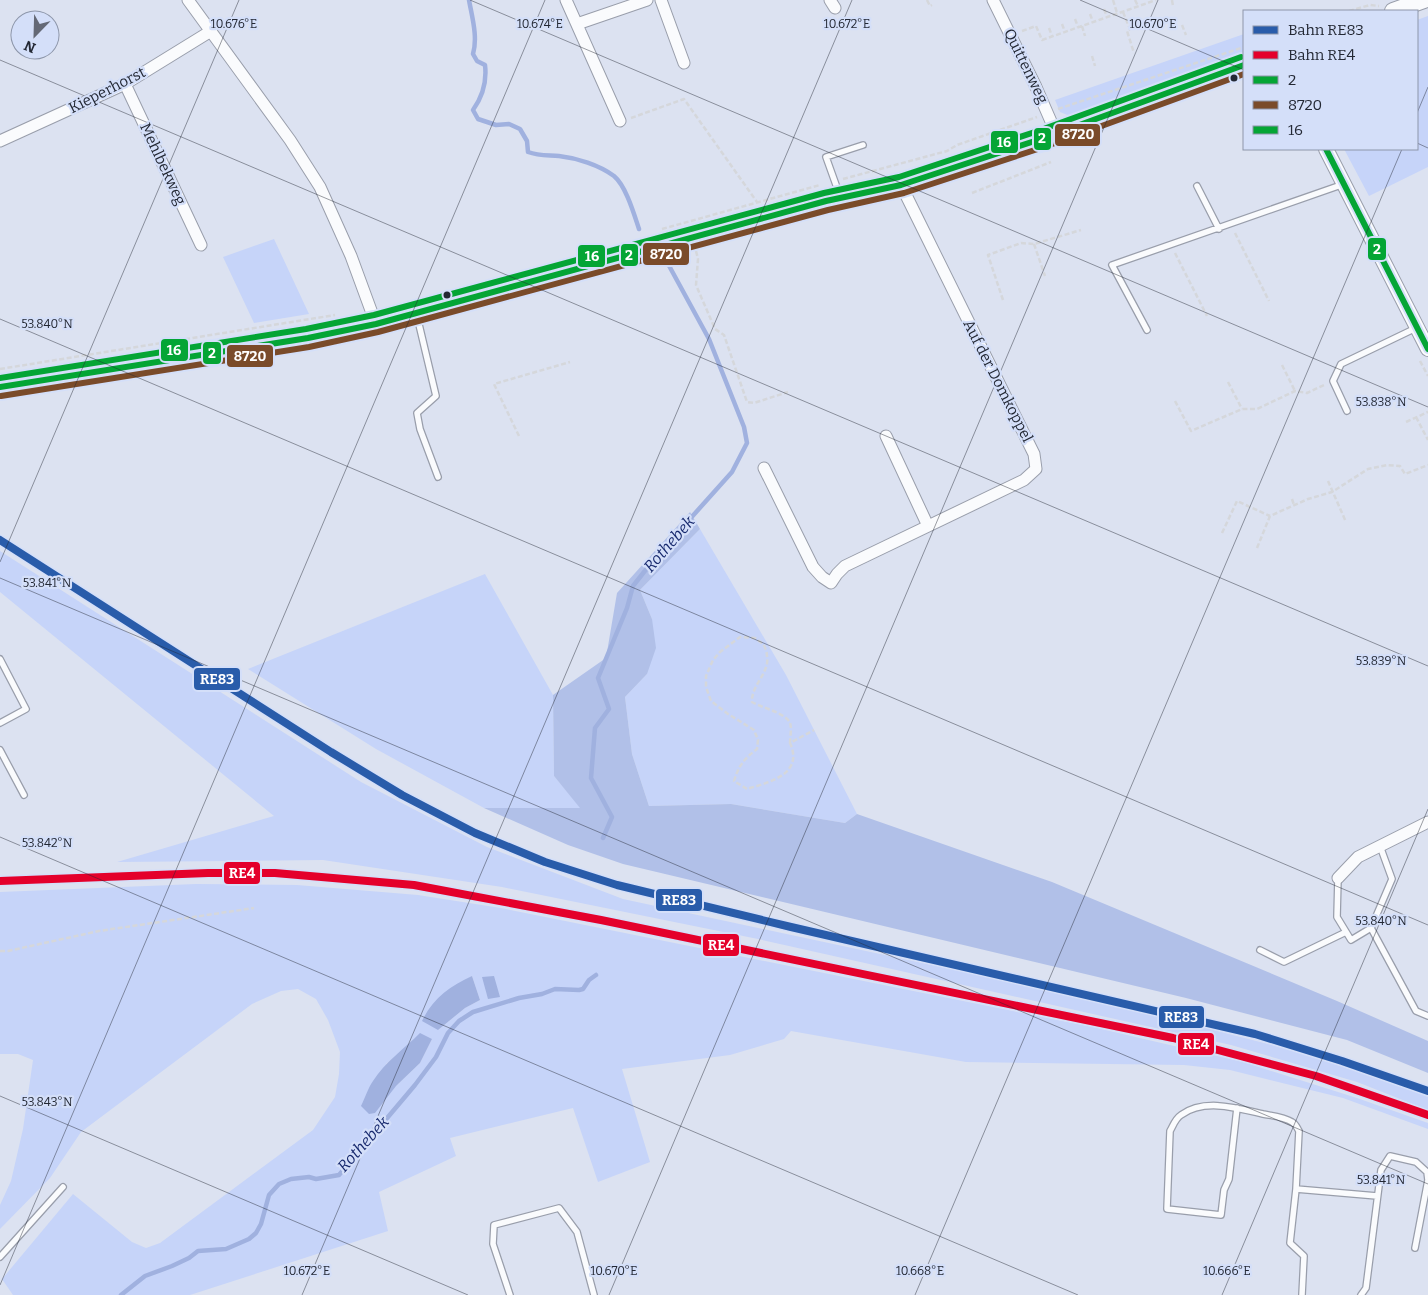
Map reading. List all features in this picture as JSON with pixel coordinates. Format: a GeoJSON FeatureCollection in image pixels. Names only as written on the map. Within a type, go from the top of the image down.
{"type":"FeatureCollection","features":[{"type":"Feature","properties":{"kind":"main road"},"geometry":{"type":"LineString","coordinates":[[1390,9],[1424,0]]}},
{"type":"Feature","properties":{"kind":"main road"},"geometry":{"type":"LineString","coordinates":[[0,387],[308,338],[376,324],[841,198],[900,185],[1243,65]]}},
{"type":"Feature","properties":{"kind":"street"},"geometry":{"type":"LineString","coordinates":[[188,0],[290,140],[320,187],[351,256],[376,324]]}},
{"type":"Feature","properties":{"kind":"street"},"geometry":{"type":"LineString","coordinates":[[566,0],[620,122]]}},
{"type":"Feature","properties":{"kind":"street"},"geometry":{"type":"LineString","coordinates":[[577,24],[647,0]]}},
{"type":"Feature","properties":{"kind":"street"},"geometry":{"type":"LineString","coordinates":[[661,0],[684,64]]}},
{"type":"Feature","properties":{"kind":"street","name":"Quittenweg"},"geometry":{"type":"LineString","coordinates":[[994,0],[1056,132]]}},
{"type":"Feature","properties":{"kind":"street","name":"Kieperhorst"},"geometry":{"type":"LineString","coordinates":[[0,141],[125,84],[211,31]]}},
{"type":"Feature","properties":{"kind":"street","name":"Mehlbekweg"},"geometry":{"type":"LineString","coordinates":[[125,84],[201,244]]}},
{"type":"Feature","properties":{"kind":"street"},"geometry":{"type":"LineString","coordinates":[[1327,150],[1428,349]]}},
{"type":"Feature","properties":{"kind":"street","name":"Auf der Domkoppel"},"geometry":{"type":"LineString","coordinates":[[764,468],[813,567],[831,583],[845,566],[1024,480],[1036,468],[1034,454],[900,185]]}},
{"type":"Feature","properties":{"kind":"street"},"geometry":{"type":"LineString","coordinates":[[886,436],[928,526]]}},
{"type":"Feature","properties":{"kind":"street"},"geometry":{"type":"LineString","coordinates":[[1338,878],[1358,857],[1428,822]]}},
{"type":"Feature","properties":{"kind":"lane"},"geometry":{"type":"LineString","coordinates":[[841,198],[826,157],[862,145]]}},
{"type":"Feature","properties":{"kind":"lane"},"geometry":{"type":"LineString","coordinates":[[1147,330],[1112,265],[1344,184]]}},
{"type":"Feature","properties":{"kind":"lane"},"geometry":{"type":"LineString","coordinates":[[1197,186],[1219,229]]}},
{"type":"Feature","properties":{"kind":"lane"},"geometry":{"type":"LineString","coordinates":[[416,313],[436,396],[417,413],[420,429],[438,477]]}},
{"type":"Feature","properties":{"kind":"lane"},"geometry":{"type":"LineString","coordinates":[[1347,412],[1333,381],[1342,364],[1416,328]]}},
{"type":"Feature","properties":{"kind":"lane"},"geometry":{"type":"LineString","coordinates":[[0,659],[26,709],[0,723]]}},
{"type":"Feature","properties":{"kind":"lane"},"geometry":{"type":"LineString","coordinates":[[0,750],[24,795]]}},
{"type":"Feature","properties":{"kind":"lane"},"geometry":{"type":"LineString","coordinates":[[1338,878],[1337,917],[1350,940],[1371,928],[1392,879],[1380,846]]}},
{"type":"Feature","properties":{"kind":"lane"},"geometry":{"type":"LineString","coordinates":[[1371,928],[1416,1011],[1428,1016]]}},
{"type":"Feature","properties":{"kind":"lane"},"geometry":{"type":"LineString","coordinates":[[1260,950],[1284,962],[1346,932]]}},
{"type":"Feature","properties":{"kind":"lane"},"geometry":{"type":"LineString","coordinates":[[1237,1108],[1228,1179],[1224,1190],[1221,1214],[1167,1209],[1170,1131],[1180,1116],[1193,1109],[1220,1106],[1237,1108],[1282,1117],[1294,1123],[1299,1131],[1296,1189],[1290,1243],[1304,1256],[1302,1295]]}},
{"type":"Feature","properties":{"kind":"lane"},"geometry":{"type":"LineString","coordinates":[[1360,1295],[1366,1288],[1380,1170],[1390,1156],[1416,1162],[1427,1172],[1428,1180],[1415,1248]]}},
{"type":"Feature","properties":{"kind":"lane"},"geometry":{"type":"LineString","coordinates":[[0,1256],[63,1187]]}},
{"type":"Feature","properties":{"kind":"lane"},"geometry":{"type":"LineString","coordinates":[[1296,1189],[1377,1196]]}},
{"type":"Feature","properties":{"kind":"lane"},"geometry":{"type":"LineString","coordinates":[[510,1295],[493,1244],[494,1225],[558,1208],[577,1232],[594,1295]]}},
{"type":"Feature","properties":{"kind":"path"},"geometry":{"type":"LineString","coordinates":[[926,0],[930,6],[932,5]]}},
{"type":"Feature","properties":{"kind":"path"},"geometry":{"type":"LineString","coordinates":[[1113,0],[1117,14]]}},
{"type":"Feature","properties":{"kind":"path"},"geometry":{"type":"LineString","coordinates":[[1135,0],[1138,6]]}},
{"type":"Feature","properties":{"kind":"path"},"geometry":{"type":"LineString","coordinates":[[1018,32],[1036,26],[1042,40],[1153,0]]}},
{"type":"Feature","properties":{"kind":"path"},"geometry":{"type":"LineString","coordinates":[[1172,0],[1173,6]]}},
{"type":"Feature","properties":{"kind":"path"},"geometry":{"type":"LineString","coordinates":[[1352,10],[1370,5],[1390,9]]}},
{"type":"Feature","properties":{"kind":"path"},"geometry":{"type":"LineString","coordinates":[[1104,9],[1107,17]]}},
{"type":"Feature","properties":{"kind":"path"},"geometry":{"type":"LineString","coordinates":[[1123,12],[1130,29],[1127,31],[1134,53]]}},
{"type":"Feature","properties":{"kind":"path"},"geometry":{"type":"LineString","coordinates":[[1090,14],[1093,22]]}},
{"type":"Feature","properties":{"kind":"path"},"geometry":{"type":"LineString","coordinates":[[1075,19],[1085,36]]}},
{"type":"Feature","properties":{"kind":"path"},"geometry":{"type":"LineString","coordinates":[[1062,24],[1065,32]]}},
{"type":"Feature","properties":{"kind":"path"},"geometry":{"type":"LineString","coordinates":[[1182,26],[1186,35]]}},
{"type":"Feature","properties":{"kind":"path"},"geometry":{"type":"LineString","coordinates":[[1049,28],[1052,36]]}},
{"type":"Feature","properties":{"kind":"path"},"geometry":{"type":"LineString","coordinates":[[1233,50],[1243,47]]}},
{"type":"Feature","properties":{"kind":"path"},"geometry":{"type":"LineString","coordinates":[[1092,56],[1095,66]]}},
{"type":"Feature","properties":{"kind":"path"},"geometry":{"type":"LineString","coordinates":[[620,122],[684,99],[748,189]]}},
{"type":"Feature","properties":{"kind":"path"},"geometry":{"type":"LineString","coordinates":[[972,193],[1051,162]]}},
{"type":"Feature","properties":{"kind":"path"},"geometry":{"type":"LineString","coordinates":[[1230,225],[1269,301]]}},
{"type":"Feature","properties":{"kind":"path"},"geometry":{"type":"LineString","coordinates":[[1003,300],[988,254],[1021,243],[1034,244],[1081,230]]}},
{"type":"Feature","properties":{"kind":"path"},"geometry":{"type":"LineString","coordinates":[[694,238],[698,259],[696,285],[716,329],[724,336],[747,402],[754,403],[788,392]]}},
{"type":"Feature","properties":{"kind":"path"},"geometry":{"type":"LineString","coordinates":[[1034,244],[1045,276]]}},
{"type":"Feature","properties":{"kind":"path"},"geometry":{"type":"LineString","coordinates":[[1171,245],[1207,316]]}},
{"type":"Feature","properties":{"kind":"path"},"geometry":{"type":"LineString","coordinates":[[0,369],[337,315]]}},
{"type":"Feature","properties":{"kind":"path"},"geometry":{"type":"LineString","coordinates":[[519,436],[494,384],[570,362]]}},
{"type":"Feature","properties":{"kind":"path"},"geometry":{"type":"LineString","coordinates":[[1282,365],[1295,391]]}},
{"type":"Feature","properties":{"kind":"path"},"geometry":{"type":"LineString","coordinates":[[1175,401],[1191,432],[1242,409],[1257,409],[1295,391],[1307,393],[1333,381]]}},
{"type":"Feature","properties":{"kind":"path"},"geometry":{"type":"LineString","coordinates":[[1228,382],[1242,409]]}},
{"type":"Feature","properties":{"kind":"path"},"geometry":{"type":"LineString","coordinates":[[1406,422],[1428,412]]}},
{"type":"Feature","properties":{"kind":"path"},"geometry":{"type":"LineString","coordinates":[[1416,417],[1428,440]]}},
{"type":"Feature","properties":{"kind":"path"},"geometry":{"type":"LineString","coordinates":[[1257,548],[1270,516],[1294,505],[1332,492],[1368,468],[1387,465],[1400,466],[1406,474],[1428,465]]}},
{"type":"Feature","properties":{"kind":"path"},"geometry":{"type":"LineString","coordinates":[[1328,481],[1346,522]]}},
{"type":"Feature","properties":{"kind":"path"},"geometry":{"type":"LineString","coordinates":[[1292,499],[1294,505]]}},
{"type":"Feature","properties":{"kind":"path"},"geometry":{"type":"LineString","coordinates":[[1222,533],[1237,501],[1270,516]]}},
{"type":"Feature","properties":{"kind":"path"},"geometry":{"type":"LineString","coordinates":[[740,637],[755,638],[764,644],[768,657],[764,672],[752,694],[752,702],[762,708],[785,716],[790,723],[790,743],[794,752],[793,762],[787,771],[777,779],[747,789],[734,781],[738,768],[747,756],[757,749],[758,740],[754,730],[711,701],[706,687],[706,676],[713,660],[720,652],[740,637]]}},
{"type":"Feature","properties":{"kind":"path"},"geometry":{"type":"LineString","coordinates":[[790,743],[814,730]]}},
{"type":"Feature","properties":{"kind":"path"},"geometry":{"type":"LineString","coordinates":[[0,951],[8,951],[100,931],[254,908]]}},
{"type":"Feature","properties":{"kind":"shaded area"},"geometry":{"type":"Polygon","coordinates":[[[1428,16],[1428,167],[1369,196],[1345,150],[1418,150],[1418,20],[1428,16]]]}},
{"type":"Feature","properties":{"kind":"shaded area"},"geometry":{"type":"Polygon","coordinates":[[[1243,34],[1243,58],[1077,116],[1070,116],[1060,112],[1055,100],[1243,34]]]}},
{"type":"Feature","properties":{"kind":"shaded area"},"geometry":{"type":"Polygon","coordinates":[[[274,239],[309,314],[254,323],[223,257],[274,239]]]}},
{"type":"Feature","properties":{"kind":"shaded area"},"geometry":{"type":"Polygon","coordinates":[[[690,512],[700,529],[640,590],[652,619],[656,648],[647,674],[625,697],[632,754],[649,806],[731,804],[845,823],[857,814],[1052,882],[1428,1041],[1428,1073],[1347,1040],[1186,998],[623,864],[568,845],[484,808],[580,808],[554,776],[553,695],[606,658],[617,593],[690,512]]]}},
{"type":"Feature","properties":{"kind":"shaded area"},"geometry":{"type":"Polygon","coordinates":[[[700,529],[786,675],[857,814],[845,823],[731,804],[649,806],[632,754],[625,697],[647,674],[652,619],[640,590],[700,529]]]}},
{"type":"Feature","properties":{"kind":"shaded area"},"geometry":{"type":"Polygon","coordinates":[[[0,551],[361,782],[487,847],[623,899],[1016,983],[1147,1013],[1299,1052],[1428,1097],[1428,1110],[1357,1082],[1231,1045],[758,939],[502,887],[323,860],[117,862],[274,816],[0,592],[0,551]]]}},
{"type":"Feature","properties":{"kind":"shaded area"},"geometry":{"type":"Polygon","coordinates":[[[485,574],[553,695],[554,776],[581,808],[484,808],[376,749],[248,669],[485,574]]]}},
{"type":"Feature","properties":{"kind":"shaded area"},"geometry":{"type":"Polygon","coordinates":[[[196,884],[297,885],[418,895],[501,908],[1097,1028],[1243,1062],[1357,1098],[1428,1123],[1428,1129],[1343,1098],[1230,1070],[1184,1065],[966,1062],[791,1031],[784,1039],[730,1055],[622,1069],[650,1162],[598,1182],[573,1108],[450,1138],[456,1156],[379,1192],[388,1231],[190,1295],[13,1295],[2,1279],[73,1194],[132,1242],[146,1248],[160,1243],[313,1130],[335,1097],[340,1052],[328,1020],[316,999],[298,989],[281,991],[252,1004],[81,1132],[50,1178],[0,1229],[0,1205],[11,1181],[23,1129],[33,1060],[18,1054],[0,1054],[0,892],[196,884]],[[472,976],[438,1030],[465,1008],[480,1000],[472,976]],[[432,1039],[403,1050],[386,1064],[396,1086],[420,1063],[432,1039]]]}},
{"type":"Feature","properties":{"kind":"shaded area"},"geometry":{"type":"Polygon","coordinates":[[[472,976],[480,1000],[465,1008],[438,1030],[422,1021],[437,999],[456,984],[472,976]]]}},
{"type":"Feature","properties":{"kind":"shaded area"},"geometry":{"type":"Polygon","coordinates":[[[494,976],[500,997],[488,999],[482,977],[494,976]]]}},
{"type":"Feature","properties":{"kind":"shaded area"},"geometry":{"type":"Polygon","coordinates":[[[420,1033],[432,1039],[420,1063],[396,1086],[375,1113],[369,1114],[361,1106],[371,1084],[389,1062],[420,1033]]]}},
{"type":"Feature","properties":{"kind":"waterway","name":"Rothebek"},"geometry":{"type":"LineString","coordinates":[[469,0],[475,34],[473,54],[477,61],[485,65],[484,89],[473,110],[478,119],[496,125],[509,124],[520,129],[527,141],[528,152],[580,160],[595,165],[614,176],[626,193],[639,229]]}},
{"type":"Feature","properties":{"kind":"waterway","name":"Rothebek"},"geometry":{"type":"LineString","coordinates":[[603,838],[612,817],[591,778],[595,728],[609,709],[598,678],[627,608],[633,586],[655,558],[732,472],[747,443],[744,427],[709,339],[667,262]]}},
{"type":"Feature","properties":{"kind":"waterway","name":"Rothebek"},"geometry":{"type":"LineString","coordinates":[[121,1295],[145,1276],[189,1258],[198,1251],[226,1249],[249,1239],[256,1233],[261,1224],[269,1195],[279,1184],[291,1179],[309,1177],[316,1179],[339,1175],[415,1085],[436,1057],[448,1033],[459,1021],[473,1012],[519,998],[542,994],[555,989],[583,989],[589,980],[596,975]]}},
{"type":"Feature","properties":{"kind":"rail line","name":"RE83"},"geometry":{"type":"LineString","coordinates":[[0,540],[331,752],[402,795],[475,833],[545,862],[617,885],[1255,1034],[1342,1061],[1428,1091]]}},
{"type":"Feature","properties":{"kind":"rail line","name":"RE4"},"geometry":{"type":"LineString","coordinates":[[0,881],[208,873],[275,873],[414,885],[601,920],[1173,1038],[1316,1076],[1428,1115]]}},
{"type":"Feature","properties":{"kind":"transit line","name":"16"},"geometry":{"type":"LineString","coordinates":[[0,378],[306,329],[374,315],[824,193],[899,177],[1038,131],[1241,57]]}},
{"type":"Feature","properties":{"kind":"transit line","name":"2"},"geometry":{"type":"LineString","coordinates":[[0,387],[308,338],[376,324],[826,201],[901,185],[1041,139],[1243,65]]}},
{"type":"Feature","properties":{"kind":"transit line","name":"8720"},"geometry":{"type":"LineString","coordinates":[[1,396],[309,347],[378,332],[828,210],[904,193],[1044,147],[1243,74]]}},
{"type":"Feature","properties":{"kind":"transit line","name":"2"},"geometry":{"type":"LineString","coordinates":[[1327,150],[1428,349]]}}]}
